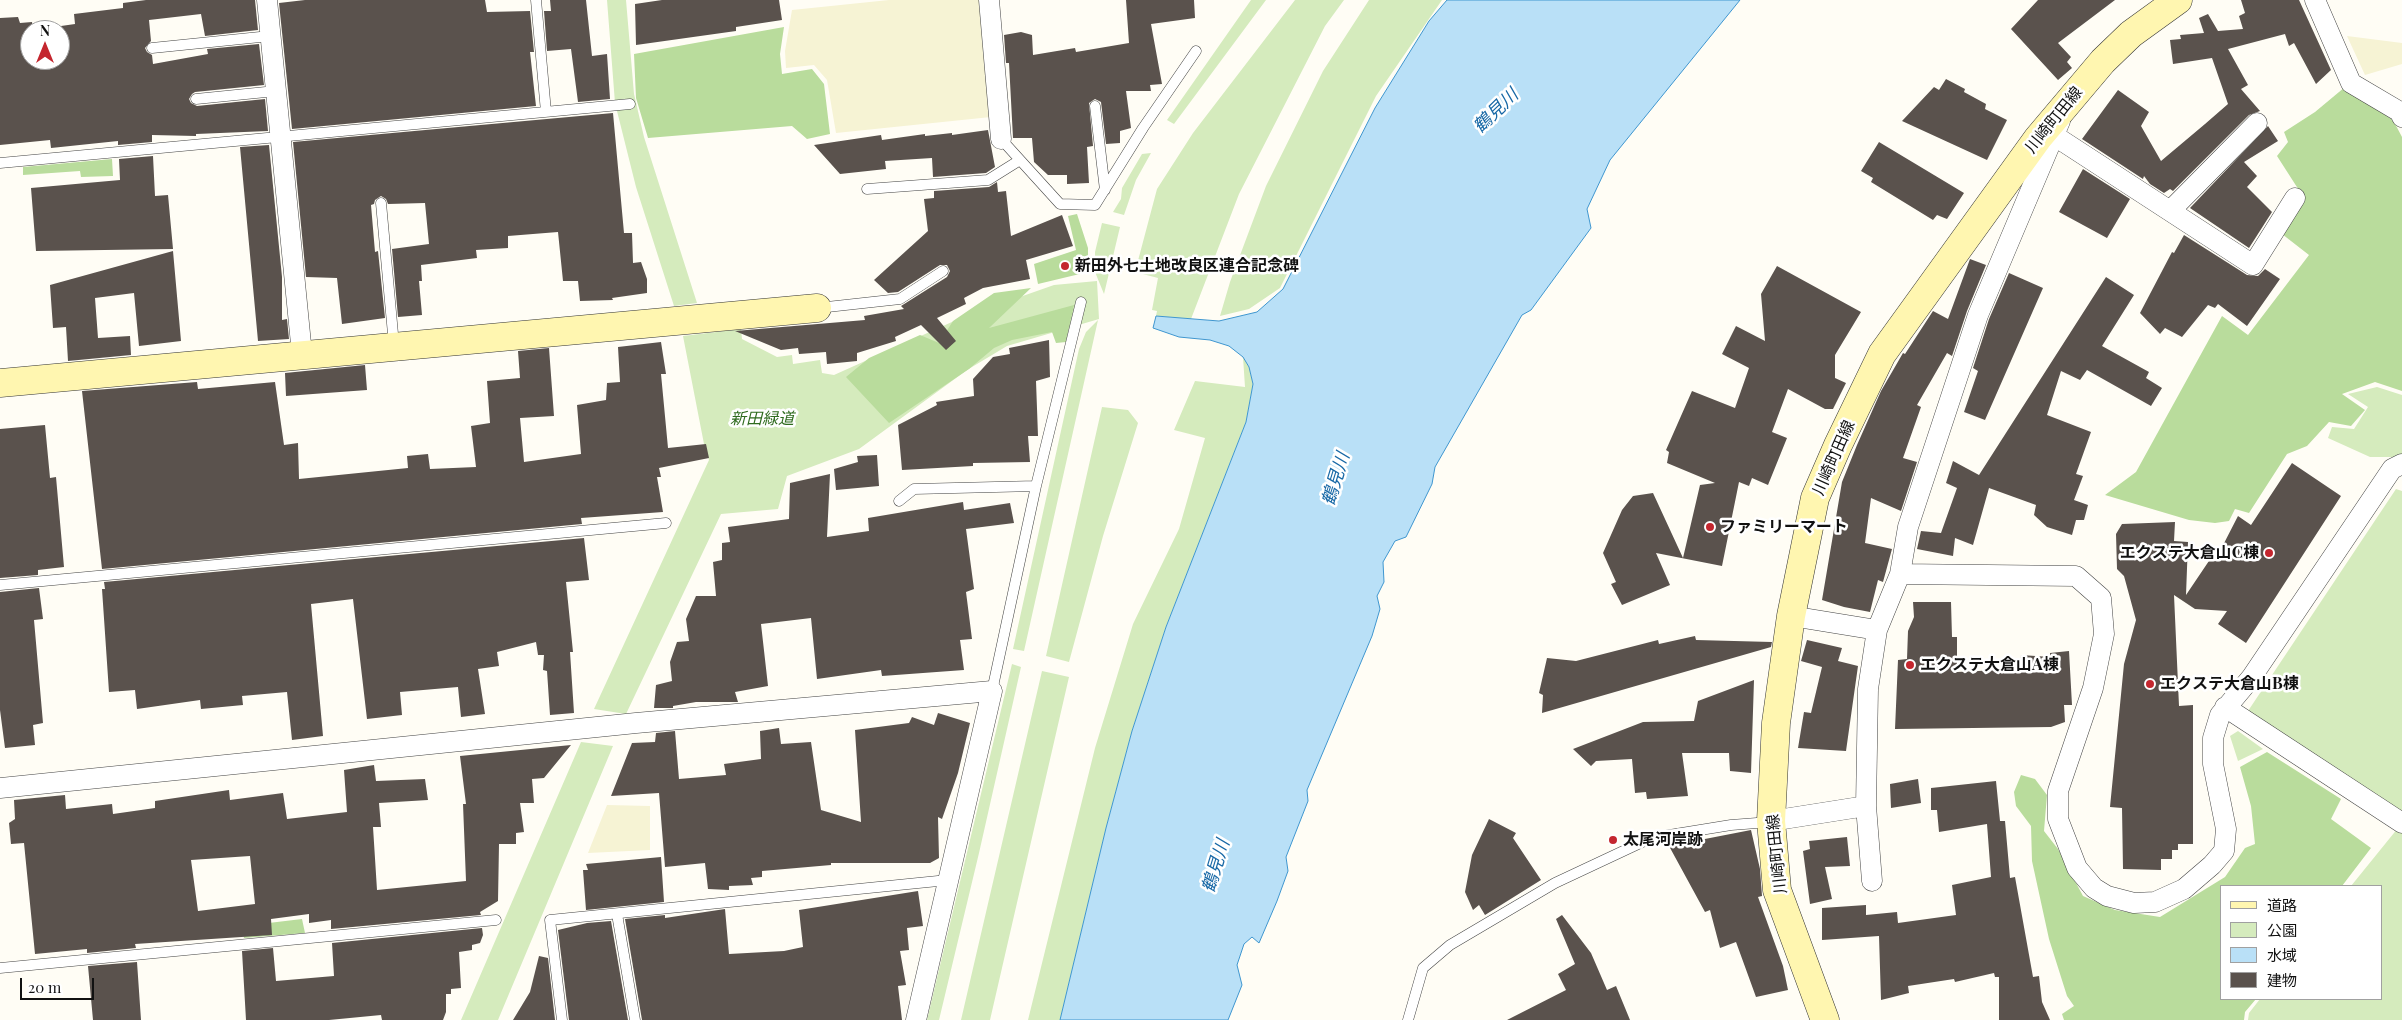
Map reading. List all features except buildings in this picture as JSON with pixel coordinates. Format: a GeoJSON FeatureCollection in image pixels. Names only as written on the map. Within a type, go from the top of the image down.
{"type":"FeatureCollection","features":[{"type":"Feature","properties":{"kind":"main road","name":"川崎町田線"},"geometry":{"type":"LineString","coordinates":[[1825,1020],[1777,890],[1771,822],[1776,723],[1791,616],[1815,498],[1838,445],[1882,354],[2049,132],[2069,100],[2103,61],[2131,34],[2178,0]]}},
{"type":"Feature","properties":{"kind":"main road"},"geometry":{"type":"LineString","coordinates":[[0,383],[817,308]]}},
{"type":"Feature","properties":{"kind":"street"},"geometry":{"type":"LineString","coordinates":[[267,0],[302,354]]}},
{"type":"Feature","properties":{"kind":"street"},"geometry":{"type":"LineString","coordinates":[[989,0],[1001,139]]}},
{"type":"Feature","properties":{"kind":"street"},"geometry":{"type":"LineString","coordinates":[[2315,0],[2351,83],[2400,112],[2402,117]]}},
{"type":"Feature","properties":{"kind":"street"},"geometry":{"type":"LineString","coordinates":[[2170,211],[2257,123]]}},
{"type":"Feature","properties":{"kind":"street"},"geometry":{"type":"LineString","coordinates":[[1872,881],[1866,806],[1868,688],[1877,630],[1900,574],[1908,527],[1978,315],[2049,132],[2253,265],[2295,198]]}},
{"type":"Feature","properties":{"kind":"street"},"geometry":{"type":"LineString","coordinates":[[1900,574],[2076,576],[2101,598],[2104,634],[2093,688],[2058,791],[2058,819],[2077,868],[2094,888],[2107,896],[2134,903],[2155,902],[2184,889],[2212,865],[2224,851],[2226,829],[2213,764],[2213,738],[2220,715],[2251,678],[2397,467]]}},
{"type":"Feature","properties":{"kind":"street"},"geometry":{"type":"LineString","coordinates":[[1791,616],[1877,630]]}},
{"type":"Feature","properties":{"kind":"street"},"geometry":{"type":"LineString","coordinates":[[0,788],[636,723],[992,690],[916,1020]]}},
{"type":"Feature","properties":{"kind":"street"},"geometry":{"type":"LineString","coordinates":[[2225,707],[2402,823]]}},
{"type":"Feature","properties":{"kind":"street"},"geometry":{"type":"LineString","coordinates":[[1771,822],[1866,806]]}},
{"type":"Feature","properties":{"kind":"lane"},"geometry":{"type":"LineString","coordinates":[[536,0],[546,112]]}},
{"type":"Feature","properties":{"kind":"lane"},"geometry":{"type":"LineString","coordinates":[[152,48],[270,36]]}},
{"type":"Feature","properties":{"kind":"lane"},"geometry":{"type":"LineString","coordinates":[[1001,139],[1060,204],[1096,205],[1143,128],[1196,51]]}},
{"type":"Feature","properties":{"kind":"lane"},"geometry":{"type":"LineString","coordinates":[[196,99],[276,92]]}},
{"type":"Feature","properties":{"kind":"lane"},"geometry":{"type":"LineString","coordinates":[[0,163],[630,104]]}},
{"type":"Feature","properties":{"kind":"lane"},"geometry":{"type":"LineString","coordinates":[[1096,106],[1105,190]]}},
{"type":"Feature","properties":{"kind":"lane"},"geometry":{"type":"LineString","coordinates":[[867,188],[988,180],[1020,160]]}},
{"type":"Feature","properties":{"kind":"lane"},"geometry":{"type":"LineString","coordinates":[[381,203],[394,346]]}},
{"type":"Feature","properties":{"kind":"lane"},"geometry":{"type":"LineString","coordinates":[[817,308],[900,299],[943,271]]}},
{"type":"Feature","properties":{"kind":"lane"},"geometry":{"type":"LineString","coordinates":[[992,690],[1036,486],[1081,302]]}},
{"type":"Feature","properties":{"kind":"lane"},"geometry":{"type":"LineString","coordinates":[[899,501],[914,489],[1036,486]]}},
{"type":"Feature","properties":{"kind":"lane"},"geometry":{"type":"LineString","coordinates":[[0,585],[666,522]]}},
{"type":"Feature","properties":{"kind":"lane"},"geometry":{"type":"LineString","coordinates":[[1408,1020],[1423,968],[1450,946],[1555,883],[1651,838],[1730,825],[1771,822]]}},
{"type":"Feature","properties":{"kind":"lane"},"geometry":{"type":"LineString","coordinates":[[562,1020],[550,920],[948,880]]}},
{"type":"Feature","properties":{"kind":"lane"},"geometry":{"type":"LineString","coordinates":[[617,914],[635,1020]]}},
{"type":"Feature","properties":{"kind":"lane"},"geometry":{"type":"LineString","coordinates":[[0,968],[496,920]]}},
{"type":"Feature","properties":{"kind":"shaded area"},"geometry":{"type":"Polygon","coordinates":[[[889,0],[979,0],[991,117],[836,133],[827,80],[814,65],[786,68],[785,51],[792,10],[889,0]]]}},
{"type":"Feature","properties":{"kind":"shaded area"},"geometry":{"type":"Polygon","coordinates":[[[2347,36],[2402,43],[2402,64],[2365,75],[2347,36]]]}},
{"type":"Feature","properties":{"kind":"shaded area"},"geometry":{"type":"Polygon","coordinates":[[[607,805],[650,806],[650,850],[588,853],[607,805]]]}},
{"type":"Feature","properties":{"kind":"green space"},"geometry":{"type":"Polygon","coordinates":[[[607,0],[626,0],[634,94],[644,137],[697,303],[674,306],[636,187],[615,103],[607,0]]]}},
{"type":"Feature","properties":{"kind":"green space"},"geometry":{"type":"Polygon","coordinates":[[[1251,0],[1266,0],[1174,124],[1167,120],[1251,0]]]}},
{"type":"Feature","properties":{"kind":"green space"},"geometry":{"type":"Polygon","coordinates":[[[1295,0],[1344,0],[1325,26],[1239,194],[1191,319],[1156,316],[1157,311],[1152,310],[1158,278],[1135,272],[1157,189],[1193,133],[1295,0]]]}},
{"type":"Feature","properties":{"kind":"green space"},"geometry":{"type":"Polygon","coordinates":[[[1369,0],[1442,0],[1376,96],[1280,288],[1249,309],[1220,316],[1230,282],[1266,186],[1323,71],[1369,0]]]}},
{"type":"Feature","properties":{"kind":"green space"},"geometry":{"type":"Polygon","coordinates":[[[784,27],[780,54],[782,74],[812,69],[824,84],[830,134],[807,139],[792,126],[648,138],[636,98],[634,54],[784,27]]]}},
{"type":"Feature","properties":{"kind":"green space"},"geometry":{"type":"Polygon","coordinates":[[[2345,87],[2393,120],[2402,137],[2402,391],[2375,382],[2342,394],[2365,410],[2351,426],[2329,422],[2307,446],[2287,454],[2249,513],[2235,509],[2229,521],[2215,523],[2189,520],[2105,495],[2136,472],[2222,316],[2248,335],[2309,255],[2282,234],[2304,198],[2277,156],[2288,142],[2284,132],[2315,112],[2345,87]]]}},
{"type":"Feature","properties":{"kind":"green space"},"geometry":{"type":"Polygon","coordinates":[[[1151,153],[1136,180],[1124,215],[1113,212],[1121,199],[1122,188],[1142,154],[1151,153]]]}},
{"type":"Feature","properties":{"kind":"green space"},"geometry":{"type":"Polygon","coordinates":[[[112,159],[113,176],[81,177],[80,171],[23,175],[23,167],[112,159]]]}},
{"type":"Feature","properties":{"kind":"green space"},"geometry":{"type":"Polygon","coordinates":[[[1077,214],[1088,248],[1088,272],[1038,284],[1034,264],[1076,250],[1068,216],[1077,214]]]}},
{"type":"Feature","properties":{"kind":"green space"},"geometry":{"type":"Polygon","coordinates":[[[1102,223],[1120,227],[1104,294],[1095,272],[1095,252],[1102,223]]]}},
{"type":"Feature","properties":{"kind":"green space","name":"新田緑道"},"geometry":{"type":"Polygon","coordinates":[[[1097,281],[1099,319],[1007,346],[967,370],[859,449],[787,476],[778,509],[721,514],[626,714],[594,709],[709,460],[704,444],[683,336],[741,329],[742,339],[777,357],[792,355],[793,364],[820,360],[822,373],[834,375],[963,317],[1054,285],[1097,281]]]}},
{"type":"Feature","properties":{"kind":"green space"},"geometry":{"type":"Polygon","coordinates":[[[1031,288],[989,328],[1074,305],[1066,342],[1056,343],[1052,332],[1012,340],[994,348],[969,369],[889,423],[846,377],[869,358],[920,335],[939,343],[953,321],[994,293],[1031,288]]]}},
{"type":"Feature","properties":{"kind":"green space"},"geometry":{"type":"Polygon","coordinates":[[[1098,320],[1024,651],[1013,649],[1079,349],[1086,332],[1098,320]]]}},
{"type":"Feature","properties":{"kind":"green space"},"geometry":{"type":"Polygon","coordinates":[[[1243,357],[1249,367],[1253,384],[1246,422],[1166,627],[1132,731],[1106,828],[1060,1020],[1028,1020],[1095,748],[1133,624],[1179,529],[1205,438],[1174,430],[1195,381],[1245,387],[1243,357]]]}},
{"type":"Feature","properties":{"kind":"green space"},"geometry":{"type":"Polygon","coordinates":[[[2377,387],[2402,395],[2402,454],[2394,457],[2370,457],[2328,438],[2332,427],[2354,429],[2368,407],[2348,394],[2377,387]]]}},
{"type":"Feature","properties":{"kind":"green space"},"geometry":{"type":"Polygon","coordinates":[[[1102,407],[1128,410],[1138,423],[1103,536],[1069,662],[1046,656],[1102,407]]]}},
{"type":"Feature","properties":{"kind":"green space"},"geometry":{"type":"Polygon","coordinates":[[[2396,489],[2402,491],[2402,1020],[2248,1020],[2249,1013],[2259,1000],[2382,1000],[2382,885],[2352,885],[2398,828],[2238,726],[2396,489]]]}},
{"type":"Feature","properties":{"kind":"green space"},"geometry":{"type":"Polygon","coordinates":[[[1012,664],[1021,667],[979,853],[939,1020],[927,1020],[1012,664]]]}},
{"type":"Feature","properties":{"kind":"green space"},"geometry":{"type":"Polygon","coordinates":[[[1042,671],[1069,677],[990,1020],[961,1020],[1042,671]]]}},
{"type":"Feature","properties":{"kind":"green space"},"geometry":{"type":"Polygon","coordinates":[[[2238,731],[2263,749],[2238,761],[2230,736],[2238,731]]]}},
{"type":"Feature","properties":{"kind":"green space"},"geometry":{"type":"Polygon","coordinates":[[[581,742],[613,746],[498,1020],[461,1020],[581,742]]]}},
{"type":"Feature","properties":{"kind":"green space"},"geometry":{"type":"Polygon","coordinates":[[[2267,752],[2341,799],[2331,819],[2371,848],[2343,885],[2220,885],[2220,1000],[2255,1000],[2245,1012],[2244,1020],[2064,1020],[2062,1014],[2074,1006],[2067,996],[2049,939],[2032,861],[2031,826],[2016,806],[2014,792],[2021,775],[2035,779],[2047,795],[2044,831],[2058,849],[2083,896],[2115,910],[2160,917],[2225,877],[2245,848],[2255,844],[2251,806],[2240,767],[2267,752]]]}},
{"type":"Feature","properties":{"kind":"green space"},"geometry":{"type":"Polygon","coordinates":[[[302,919],[305,933],[244,938],[241,922],[252,925],[302,919]]]}},
{"type":"Feature","properties":{"kind":"water","name":"鶴見川"},"geometry":{"type":"Polygon","coordinates":[[[1447,0],[1740,0],[1610,160],[1587,209],[1591,228],[1531,310],[1522,315],[1435,467],[1432,484],[1406,537],[1395,541],[1383,562],[1384,582],[1377,596],[1380,609],[1372,636],[1307,790],[1308,801],[1286,857],[1288,871],[1277,901],[1259,943],[1252,937],[1244,944],[1237,965],[1242,985],[1228,1020],[1060,1020],[1106,828],[1132,731],[1166,627],[1246,422],[1253,384],[1249,367],[1243,357],[1229,346],[1210,340],[1179,337],[1153,328],[1156,316],[1219,321],[1257,312],[1283,289],[1375,108],[1429,21],[1447,0]]]}},
{"type":"Feature","properties":{"kind":"place","name":"新田外七土地改良区連合記念碑"},"geometry":{"type":"Point","coordinates":[1065,266]}},
{"type":"Feature","properties":{"kind":"place","name":"ファミリーマート"},"geometry":{"type":"Point","coordinates":[1710,527]}},
{"type":"Feature","properties":{"kind":"place","name":"エクステ大倉山C棟"},"geometry":{"type":"Point","coordinates":[2269,553]}},
{"type":"Feature","properties":{"kind":"place","name":"エクステ大倉山A棟"},"geometry":{"type":"Point","coordinates":[1910,665]}},
{"type":"Feature","properties":{"kind":"place","name":"エクステ大倉山B棟"},"geometry":{"type":"Point","coordinates":[2150,684]}},
{"type":"Feature","properties":{"kind":"place","name":"太尾河岸跡"},"geometry":{"type":"Point","coordinates":[1613,840]}}]}
